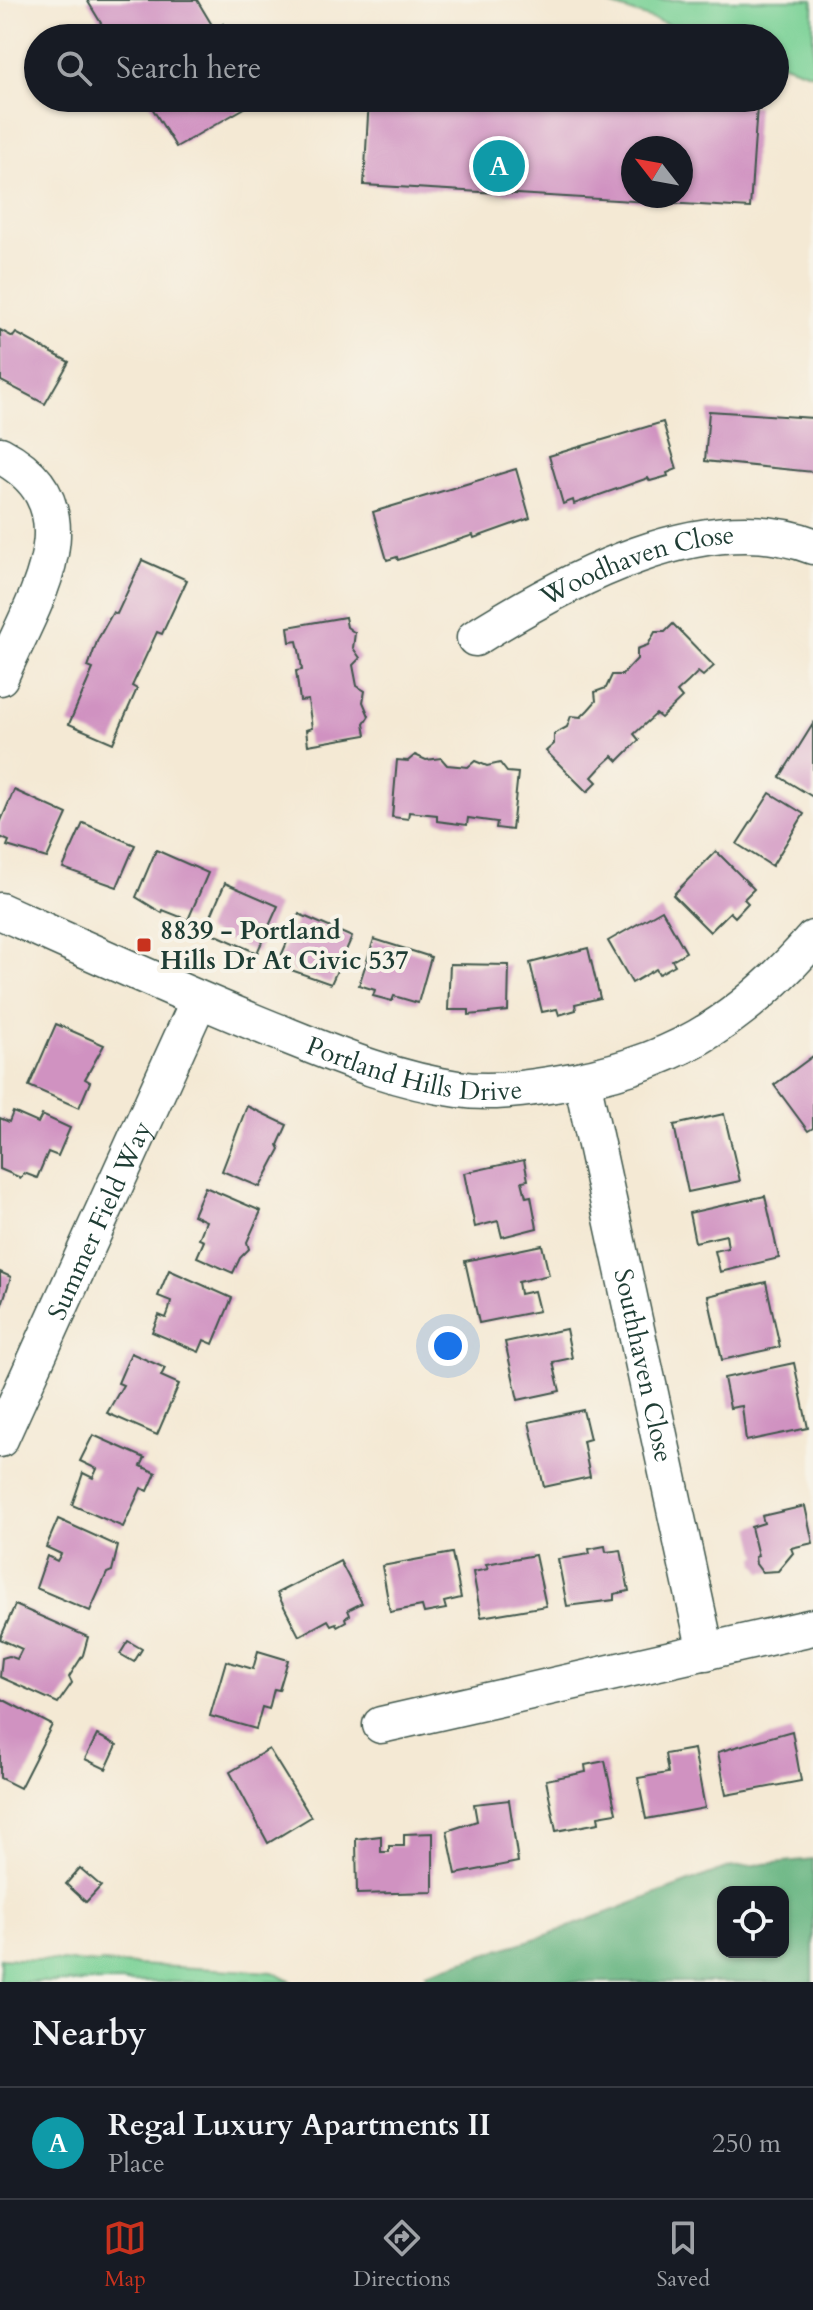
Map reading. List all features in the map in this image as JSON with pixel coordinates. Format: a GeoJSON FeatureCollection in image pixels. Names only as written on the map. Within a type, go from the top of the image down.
{"type":"FeatureCollection","features":[{"type":"Feature","properties":{"kind":"street"},"geometry":{"type":"LineString","coordinates":[[0,455],[21,466],[40,488],[54,518],[47,568],[0,677]]}},
{"type":"Feature","properties":{"kind":"street","name":"Woodhaven Close"},"geometry":{"type":"LineString","coordinates":[[475,638],[547,594],[624,560],[664,547],[756,535],[813,546]]}},
{"type":"Feature","properties":{"kind":"street","name":"Portland Hills Drive"},"geometry":{"type":"LineString","coordinates":[[0,911],[199,1000],[358,1064],[422,1082],[493,1091],[582,1080],[661,1057],[705,1035],[760,993],[813,939]]}},
{"type":"Feature","properties":{"kind":"street","name":"Summer Field Way"},"geometry":{"type":"LineString","coordinates":[[2,1430],[199,1000]]}},
{"type":"Feature","properties":{"kind":"street","name":"Southhaven Close"},"geometry":{"type":"LineString","coordinates":[[582,1080],[706,1652]]}},
{"type":"Feature","properties":{"kind":"street"},"geometry":{"type":"LineString","coordinates":[[381,1725],[813,1627]]}},
{"type":"Feature","properties":{"kind":"green space"},"geometry":{"type":"Polygon","coordinates":[[[580,0],[813,0],[813,74],[789,66],[789,24],[667,24],[605,3],[580,0]]]}},
{"type":"Feature","properties":{"kind":"green space"},"geometry":{"type":"Polygon","coordinates":[[[813,1859],[813,1982],[429,1982],[425,1973],[553,1933],[726,1868],[813,1859]]]}},
{"type":"Feature","properties":{"kind":"green space"},"geometry":{"type":"Polygon","coordinates":[[[0,1958],[273,1972],[292,1982],[0,1982],[0,1958]]]}},
{"type":"Feature","properties":{"kind":"building"},"geometry":{"type":"Polygon","coordinates":[[[87,0],[197,0],[211,24],[102,24],[87,0]]]}},
{"type":"Feature","properties":{"kind":"building"},"geometry":{"type":"Polygon","coordinates":[[[155,112],[238,112],[176,147],[155,112]]]}},
{"type":"Feature","properties":{"kind":"building"},"geometry":{"type":"Polygon","coordinates":[[[368,112],[757,112],[750,208],[693,205],[693,136],[621,136],[621,200],[364,185],[368,112]]]}},
{"type":"Feature","properties":{"kind":"building"},"geometry":{"type":"Polygon","coordinates":[[[0,330],[13,337],[16,333],[69,362],[45,404],[1,381],[0,330]]]}},
{"type":"Feature","properties":{"kind":"building"},"geometry":{"type":"Polygon","coordinates":[[[709,411],[813,418],[813,472],[705,461],[709,411]]]}},
{"type":"Feature","properties":{"kind":"building"},"geometry":{"type":"Polygon","coordinates":[[[663,422],[677,469],[667,473],[668,476],[650,481],[648,478],[574,504],[573,500],[563,504],[549,456],[663,422]]]}},
{"type":"Feature","properties":{"kind":"building"},"geometry":{"type":"Polygon","coordinates":[[[516,469],[530,518],[474,538],[473,535],[398,560],[397,557],[387,560],[373,512],[516,469]]]}},
{"type":"Feature","properties":{"kind":"building"},"geometry":{"type":"Polygon","coordinates":[[[142,560],[187,580],[162,634],[157,632],[132,686],[137,689],[113,743],[69,724],[93,669],[88,667],[98,639],[113,612],[117,614],[142,560]]]}},
{"type":"Feature","properties":{"kind":"building"},"geometry":{"type":"Polygon","coordinates":[[[345,617],[347,627],[355,633],[353,648],[360,658],[353,665],[357,686],[365,691],[363,702],[369,716],[364,724],[366,735],[308,745],[306,730],[312,728],[308,700],[300,701],[296,671],[302,670],[300,655],[297,641],[290,642],[288,627],[345,617]]]}},
{"type":"Feature","properties":{"kind":"building"},"geometry":{"type":"Polygon","coordinates":[[[673,624],[714,666],[703,676],[698,672],[677,692],[682,698],[661,718],[656,714],[634,734],[639,740],[618,761],[613,756],[602,766],[592,777],[597,782],[587,792],[546,751],[554,744],[554,734],[567,727],[571,716],[581,717],[588,710],[596,701],[595,692],[606,688],[612,675],[622,675],[637,659],[637,649],[648,645],[655,632],[665,632],[673,624]]]}},
{"type":"Feature","properties":{"kind":"building"},"geometry":{"type":"Polygon","coordinates":[[[813,724],[813,797],[780,777],[813,724]]]}},
{"type":"Feature","properties":{"kind":"building"},"geometry":{"type":"Polygon","coordinates":[[[415,755],[426,760],[441,758],[447,765],[468,767],[475,761],[487,766],[500,763],[507,772],[518,773],[512,830],[496,828],[497,822],[468,818],[467,825],[437,821],[437,815],[409,812],[408,819],[392,817],[397,760],[408,761],[415,755]]]}},
{"type":"Feature","properties":{"kind":"building"},"geometry":{"type":"Polygon","coordinates":[[[14,790],[67,814],[47,858],[7,846],[9,841],[0,837],[0,823],[14,790]]]}},
{"type":"Feature","properties":{"kind":"building"},"geometry":{"type":"Polygon","coordinates":[[[770,793],[804,814],[772,866],[737,844],[770,793]]]}},
{"type":"Feature","properties":{"kind":"building"},"geometry":{"type":"Polygon","coordinates":[[[83,823],[135,845],[117,887],[63,868],[83,823]]]}},
{"type":"Feature","properties":{"kind":"building"},"geometry":{"type":"Polygon","coordinates":[[[156,850],[208,873],[188,920],[163,910],[162,913],[136,897],[156,850]]]}},
{"type":"Feature","properties":{"kind":"building"},"geometry":{"type":"Polygon","coordinates":[[[716,851],[754,889],[744,899],[748,903],[735,917],[730,912],[710,932],[673,895],[716,851]]]}},
{"type":"Feature","properties":{"kind":"building"},"geometry":{"type":"Polygon","coordinates":[[[225,883],[278,906],[257,953],[205,930],[225,883]]]}},
{"type":"Feature","properties":{"kind":"building"},"geometry":{"type":"Polygon","coordinates":[[[662,910],[686,952],[672,960],[675,965],[659,974],[656,969],[632,983],[608,941],[662,910]]]}},
{"type":"Feature","properties":{"kind":"building"},"geometry":{"type":"Polygon","coordinates":[[[299,914],[352,937],[331,984],[291,970],[293,966],[279,961],[299,914]]]}},
{"type":"Feature","properties":{"kind":"building"},"geometry":{"type":"Polygon","coordinates":[[[374,939],[431,957],[418,1003],[394,996],[392,1001],[373,996],[375,990],[359,985],[374,939]]]}},
{"type":"Feature","properties":{"kind":"building"},"geometry":{"type":"Polygon","coordinates":[[[588,948],[600,998],[575,1004],[576,1010],[559,1015],[557,1009],[542,1012],[530,963],[588,948]]]}},
{"type":"Feature","properties":{"kind":"building"},"geometry":{"type":"Polygon","coordinates":[[[450,964],[509,965],[508,1011],[469,1015],[469,1010],[448,1010],[450,964]]]}},
{"type":"Feature","properties":{"kind":"building"},"geometry":{"type":"Polygon","coordinates":[[[56,1024],[104,1045],[85,1079],[90,1082],[79,1108],[29,1086],[56,1024]]]}},
{"type":"Feature","properties":{"kind":"building"},"geometry":{"type":"Polygon","coordinates":[[[813,1056],[813,1128],[808,1131],[774,1085],[813,1056]]]}},
{"type":"Feature","properties":{"kind":"building"},"geometry":{"type":"Polygon","coordinates":[[[247,1106],[287,1125],[278,1145],[280,1149],[260,1187],[222,1171],[247,1106]]]}},
{"type":"Feature","properties":{"kind":"building"},"geometry":{"type":"Polygon","coordinates":[[[13,1112],[38,1123],[42,1115],[70,1128],[58,1156],[48,1152],[37,1178],[24,1173],[21,1178],[0,1169],[0,1118],[9,1122],[13,1112]]]}},
{"type":"Feature","properties":{"kind":"building"},"geometry":{"type":"Polygon","coordinates":[[[724,1114],[740,1181],[688,1192],[674,1125],[724,1114]]]}},
{"type":"Feature","properties":{"kind":"building"},"geometry":{"type":"Polygon","coordinates":[[[524,1160],[528,1180],[522,1181],[526,1197],[531,1196],[537,1228],[502,1237],[498,1221],[475,1227],[464,1173],[524,1160]]]}},
{"type":"Feature","properties":{"kind":"building"},"geometry":{"type":"Polygon","coordinates":[[[205,1187],[261,1211],[247,1242],[249,1249],[240,1258],[233,1273],[197,1257],[204,1241],[199,1239],[206,1221],[193,1215],[205,1187]]]}},
{"type":"Feature","properties":{"kind":"building"},"geometry":{"type":"Polygon","coordinates":[[[765,1196],[779,1258],[720,1272],[715,1251],[728,1248],[726,1235],[695,1242],[689,1213],[765,1196]]]}},
{"type":"Feature","properties":{"kind":"building"},"geometry":{"type":"Polygon","coordinates":[[[542,1245],[549,1275],[518,1282],[520,1294],[534,1291],[539,1311],[479,1323],[465,1261],[542,1245]]]}},
{"type":"Feature","properties":{"kind":"building"},"geometry":{"type":"Polygon","coordinates":[[[169,1270],[232,1298],[213,1344],[204,1340],[199,1352],[152,1332],[159,1315],[166,1318],[169,1310],[171,1301],[158,1296],[169,1270]]]}},
{"type":"Feature","properties":{"kind":"building"},"geometry":{"type":"Polygon","coordinates":[[[0,1272],[11,1277],[0,1310],[0,1272]]]}},
{"type":"Feature","properties":{"kind":"building"},"geometry":{"type":"Polygon","coordinates":[[[766,1282],[780,1347],[722,1360],[708,1296],[766,1282]]]}},
{"type":"Feature","properties":{"kind":"building"},"geometry":{"type":"Polygon","coordinates":[[[566,1329],[572,1358],[553,1362],[560,1391],[518,1400],[505,1342],[566,1329]]]}},
{"type":"Feature","properties":{"kind":"building"},"geometry":{"type":"Polygon","coordinates":[[[131,1353],[165,1368],[161,1376],[179,1384],[157,1435],[107,1413],[123,1385],[118,1383],[131,1353]]]}},
{"type":"Feature","properties":{"kind":"building"},"geometry":{"type":"Polygon","coordinates":[[[794,1363],[808,1428],[746,1441],[742,1406],[730,1408],[724,1378],[794,1363]]]}},
{"type":"Feature","properties":{"kind":"building"},"geometry":{"type":"Polygon","coordinates":[[[583,1410],[590,1439],[583,1441],[590,1477],[544,1487],[529,1422],[583,1410]]]}},
{"type":"Feature","properties":{"kind":"building"},"geometry":{"type":"Polygon","coordinates":[[[93,1435],[145,1458],[141,1466],[156,1473],[148,1491],[141,1488],[123,1527],[72,1505],[83,1473],[93,1478],[97,1469],[80,1461],[93,1435]]]}},
{"type":"Feature","properties":{"kind":"building"},"geometry":{"type":"Polygon","coordinates":[[[805,1506],[813,1543],[791,1548],[793,1553],[778,1571],[762,1572],[756,1564],[755,1557],[758,1556],[751,1527],[764,1523],[762,1516],[805,1506]]]}},
{"type":"Feature","properties":{"kind":"building"},"geometry":{"type":"Polygon","coordinates":[[[58,1519],[118,1546],[112,1571],[107,1573],[90,1611],[36,1588],[47,1556],[57,1561],[61,1554],[46,1547],[58,1519]]]}},
{"type":"Feature","properties":{"kind":"building"},"geometry":{"type":"Polygon","coordinates":[[[605,1546],[606,1552],[621,1550],[629,1591],[614,1594],[614,1600],[567,1606],[558,1559],[590,1554],[589,1549],[605,1546]]]}},
{"type":"Feature","properties":{"kind":"building"},"geometry":{"type":"Polygon","coordinates":[[[452,1553],[461,1598],[444,1602],[446,1609],[424,1613],[422,1606],[390,1612],[382,1566],[452,1553]]]}},
{"type":"Feature","properties":{"kind":"building"},"geometry":{"type":"Polygon","coordinates":[[[535,1555],[546,1606],[481,1617],[473,1572],[488,1569],[486,1564],[535,1555]]]}},
{"type":"Feature","properties":{"kind":"building"},"geometry":{"type":"Polygon","coordinates":[[[340,1561],[362,1603],[348,1610],[350,1615],[345,1618],[346,1621],[337,1626],[336,1623],[331,1625],[328,1620],[299,1636],[277,1593],[340,1561]]]}},
{"type":"Feature","properties":{"kind":"building"},"geometry":{"type":"Polygon","coordinates":[[[15,1605],[88,1637],[83,1655],[69,1677],[72,1683],[58,1703],[0,1677],[2,1658],[9,1656],[17,1659],[22,1649],[0,1639],[15,1605]]]}},
{"type":"Feature","properties":{"kind":"building"},"geometry":{"type":"Polygon","coordinates":[[[128,1641],[142,1649],[134,1662],[120,1654],[128,1641]]]}},
{"type":"Feature","properties":{"kind":"building"},"geometry":{"type":"Polygon","coordinates":[[[258,1651],[288,1660],[279,1690],[274,1689],[269,1709],[262,1707],[256,1729],[210,1716],[226,1661],[253,1669],[258,1651]]]}},
{"type":"Feature","properties":{"kind":"building"},"geometry":{"type":"Polygon","coordinates":[[[0,1698],[52,1725],[20,1788],[0,1778],[0,1698]]]}},
{"type":"Feature","properties":{"kind":"building"},"geometry":{"type":"Polygon","coordinates":[[[792,1731],[801,1781],[726,1795],[718,1752],[792,1731]]]}},
{"type":"Feature","properties":{"kind":"building"},"geometry":{"type":"Polygon","coordinates":[[[97,1735],[117,1745],[106,1769],[85,1759],[97,1735]]]}},
{"type":"Feature","properties":{"kind":"building"},"geometry":{"type":"Polygon","coordinates":[[[269,1749],[311,1817],[268,1843],[230,1772],[269,1749]]]}},
{"type":"Feature","properties":{"kind":"building"},"geometry":{"type":"Polygon","coordinates":[[[694,1749],[705,1808],[646,1819],[638,1778],[668,1773],[665,1754],[694,1749]]]}},
{"type":"Feature","properties":{"kind":"building"},"geometry":{"type":"Polygon","coordinates":[[[605,1761],[616,1813],[598,1816],[599,1823],[556,1831],[546,1780],[586,1772],[585,1765],[605,1761]]]}},
{"type":"Feature","properties":{"kind":"building"},"geometry":{"type":"Polygon","coordinates":[[[509,1800],[518,1862],[456,1874],[447,1831],[477,1821],[474,1804],[509,1800]]]}},
{"type":"Feature","properties":{"kind":"building"},"geometry":{"type":"Polygon","coordinates":[[[433,1833],[433,1892],[357,1894],[356,1839],[381,1836],[381,1852],[389,1852],[389,1846],[404,1846],[404,1834],[433,1833]]]}},
{"type":"Feature","properties":{"kind":"building"},"geometry":{"type":"Polygon","coordinates":[[[80,1868],[101,1886],[86,1902],[66,1884],[80,1868]]]}},
{"type":"Feature","properties":{"kind":"place","name":"Regal Luxury Apartments II"},"geometry":{"type":"Point","coordinates":[499,166]}},
{"type":"Feature","properties":{"kind":"place","name":"8839 - Portland Hills Dr At Civic 537"},"geometry":{"type":"Point","coordinates":[144,945]}}]}
